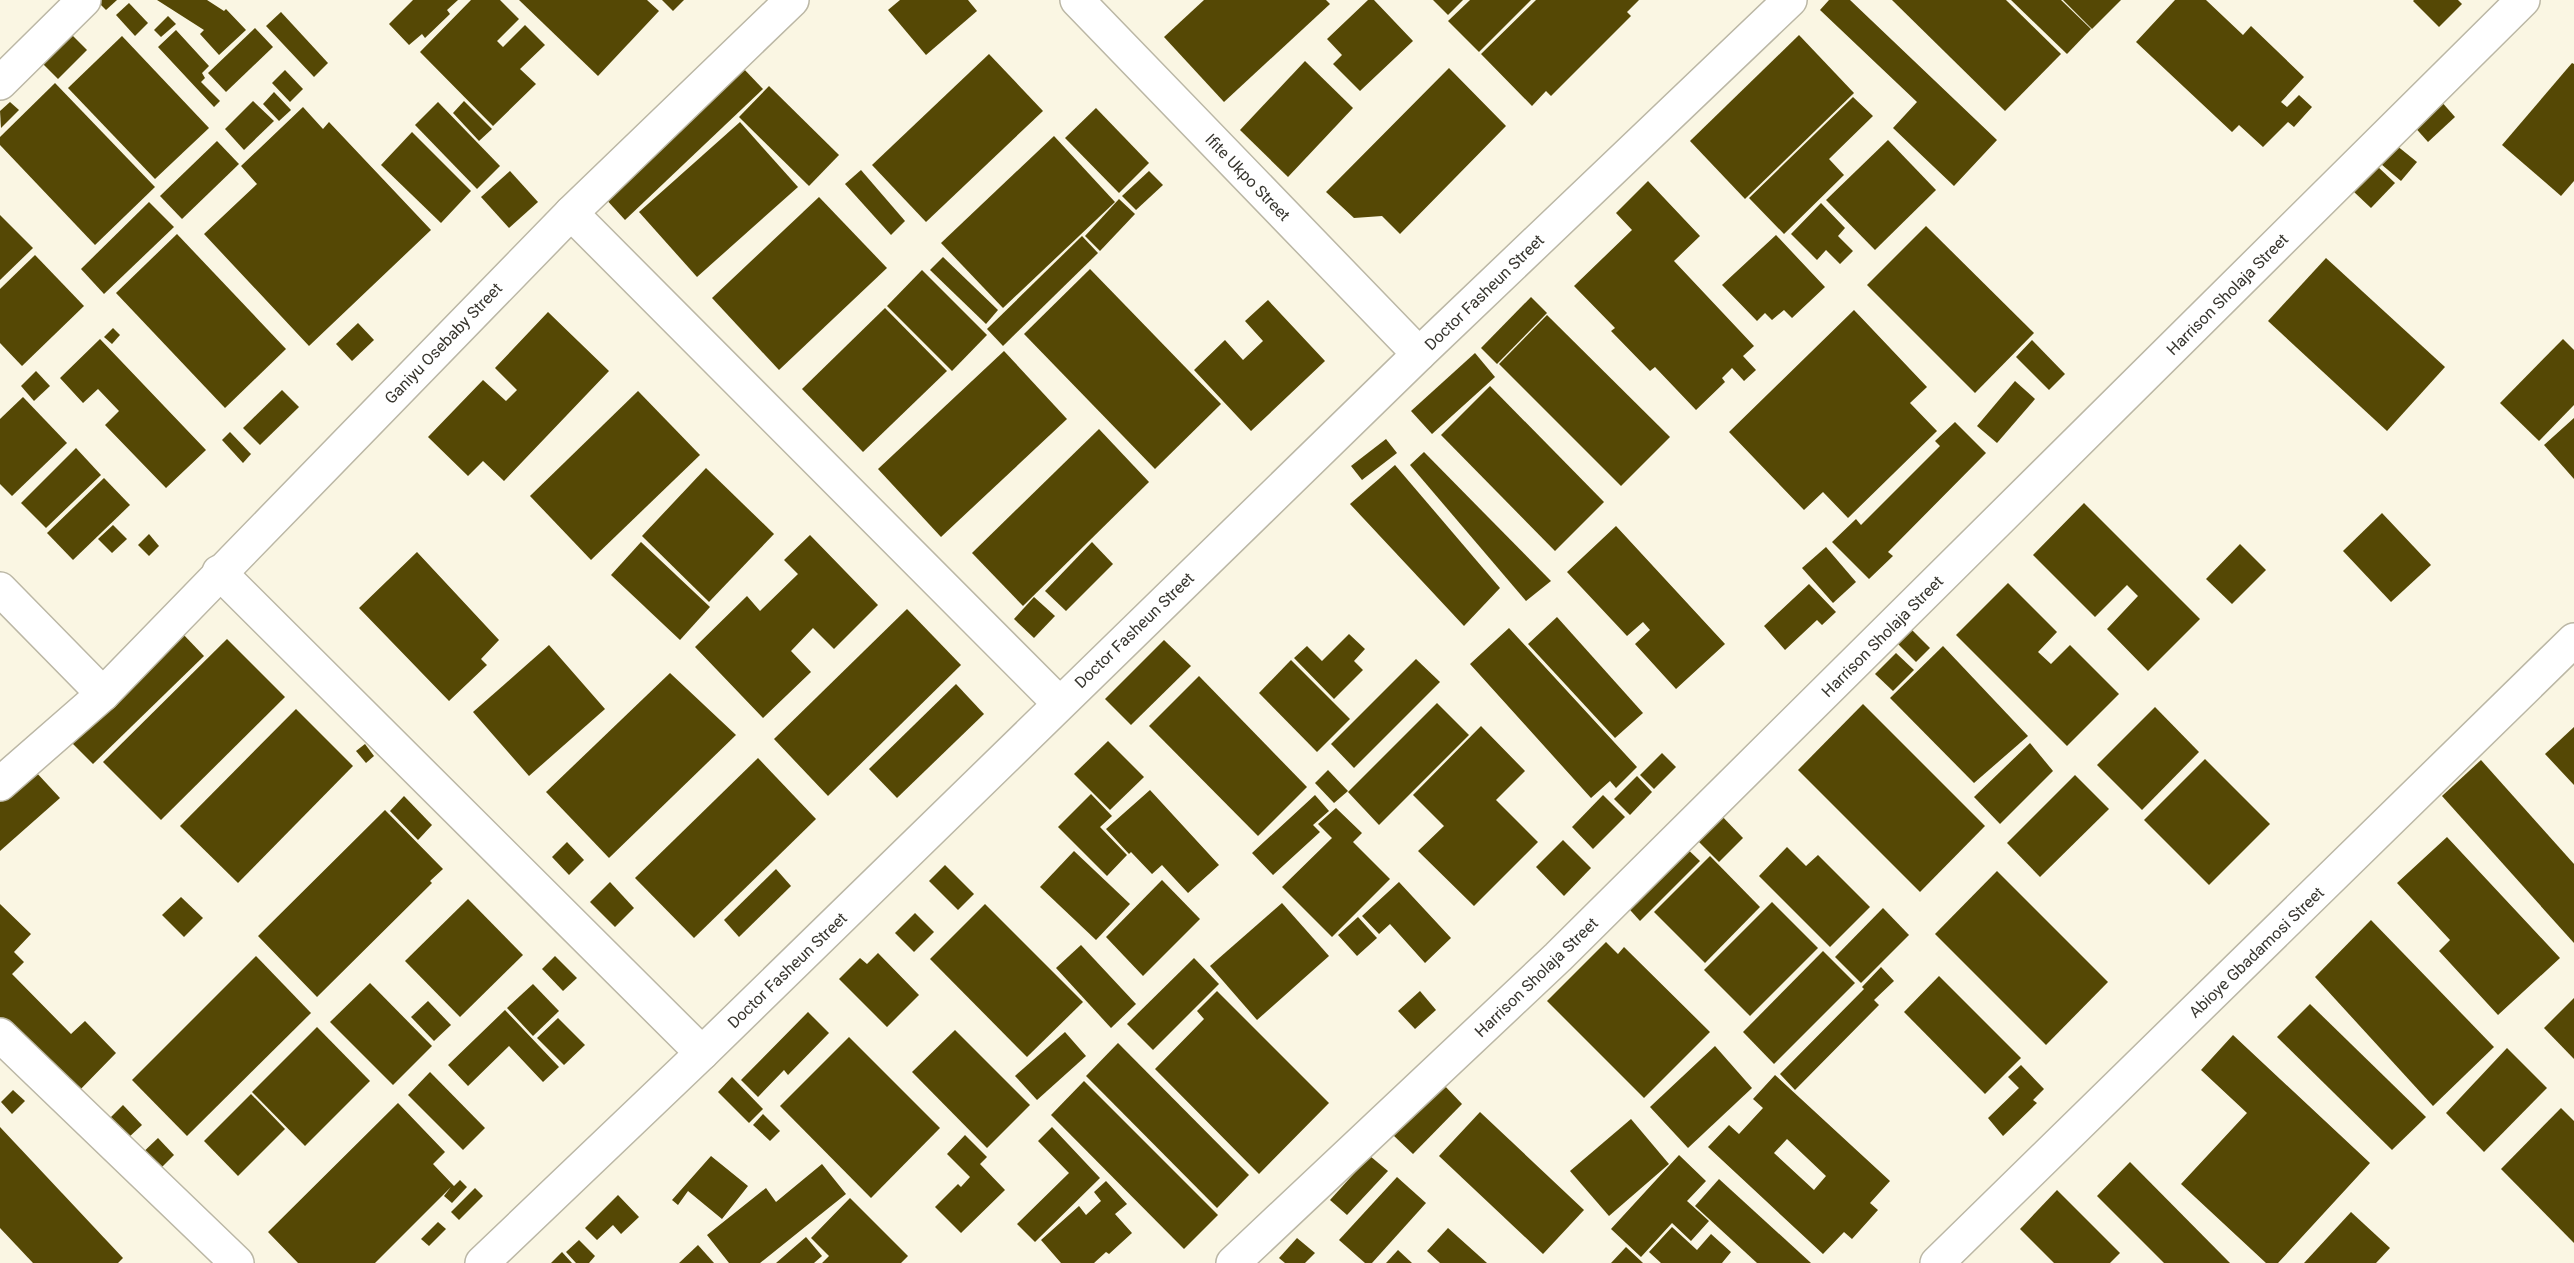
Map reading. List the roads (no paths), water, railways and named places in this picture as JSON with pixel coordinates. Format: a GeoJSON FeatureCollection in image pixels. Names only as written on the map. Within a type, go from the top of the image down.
{"type":"FeatureCollection","features":[{"type":"Feature","properties":{"kind":"street"},"geometry":{"type":"LineString","coordinates":[[0,83],[84,0]]}},
{"type":"Feature","properties":{"kind":"street","name":"Ganiyu Osebaby Street"},"geometry":{"type":"LineString","coordinates":[[0,784],[103,694],[219,572],[571,213],[792,0]]}},
{"type":"Feature","properties":{"kind":"street","name":"Ifite Ukpo Street"},"geometry":{"type":"LineString","coordinates":[[1077,0],[1419,354]]}},
{"type":"Feature","properties":{"kind":"street","name":"Harrison Sholaja Street"},"geometry":{"type":"LineString","coordinates":[[1233,1263],[1558,957],[2523,0]]}},
{"type":"Feature","properties":{"kind":"street","name":"Doctor Fasheun Street"},"geometry":{"type":"LineString","coordinates":[[482,1263],[702,1053],[1059,703],[1781,3]]}},
{"type":"Feature","properties":{"kind":"street"},"geometry":{"type":"LineString","coordinates":[[571,213],[1059,703]]}},
{"type":"Feature","properties":{"kind":"street"},"geometry":{"type":"LineString","coordinates":[[219,572],[702,1053]]}},
{"type":"Feature","properties":{"kind":"street"},"geometry":{"type":"LineString","coordinates":[[0,588],[103,694]]}},
{"type":"Feature","properties":{"kind":"street","name":"Abioye Gbadamosi Street"},"geometry":{"type":"LineString","coordinates":[[1937,1263],[2574,640]]}},
{"type":"Feature","properties":{"kind":"street"},"geometry":{"type":"LineString","coordinates":[[0,1035],[237,1263]]}}]}
